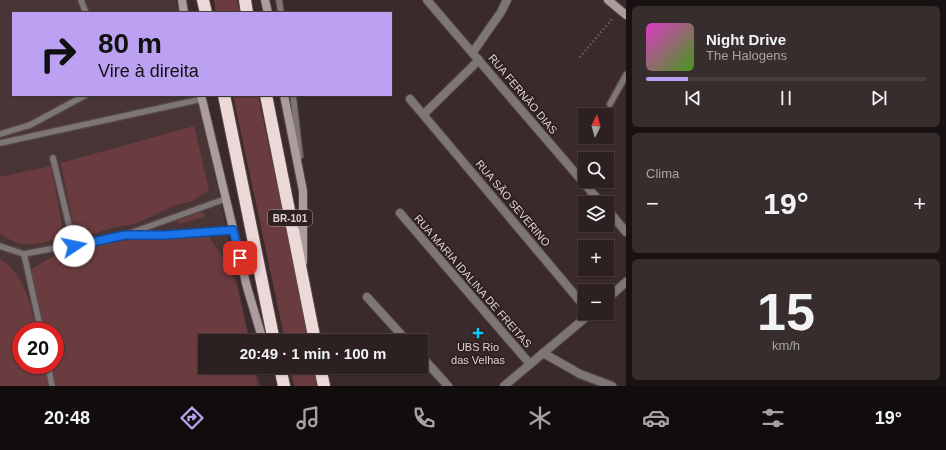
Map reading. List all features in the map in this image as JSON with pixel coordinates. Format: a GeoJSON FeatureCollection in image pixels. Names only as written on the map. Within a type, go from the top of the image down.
{"type":"FeatureCollection","features":[{"type":"Feature","properties":{"kind":"highway"},"geometry":{"type":"LineString","coordinates":[[203,0],[206,12]]}},
{"type":"Feature","properties":{"kind":"highway"},"geometry":{"type":"LineString","coordinates":[[245,0],[247,12]]}},
{"type":"Feature","properties":{"kind":"highway"},"geometry":{"type":"LineString","coordinates":[[224,96],[273,334]]}},
{"type":"Feature","properties":{"kind":"highway","name":"BR-101"},"geometry":{"type":"LineString","coordinates":[[266,96],[314,334]]}},
{"type":"Feature","properties":{"kind":"highway"},"geometry":{"type":"LineString","coordinates":[[281,374],[284,386]]}},
{"type":"Feature","properties":{"kind":"highway"},"geometry":{"type":"LineString","coordinates":[[321,374],[324,386]]}},
{"type":"Feature","properties":{"kind":"main road"},"geometry":{"type":"LineString","coordinates":[[182,0],[184,12]]}},
{"type":"Feature","properties":{"kind":"main road"},"geometry":{"type":"LineString","coordinates":[[265,0],[268,12]]}},
{"type":"Feature","properties":{"kind":"main road"},"geometry":{"type":"LineString","coordinates":[[608,0],[623,12]]}},
{"type":"Feature","properties":{"kind":"main road"},"geometry":{"type":"LineString","coordinates":[[284,96],[303,190],[303,285]]}},
{"type":"Feature","properties":{"kind":"main road"},"geometry":{"type":"LineString","coordinates":[[202,97],[225,199],[254,315],[261,334]]}},
{"type":"Feature","properties":{"kind":"main road"},"geometry":{"type":"LineString","coordinates":[[278,374],[284,386]]}},
{"type":"Feature","properties":{"kind":"street","name":"RUA FERNÃO DIAS"},"geometry":{"type":"LineString","coordinates":[[427,0],[596,196]]}},
{"type":"Feature","properties":{"kind":"street"},"geometry":{"type":"LineString","coordinates":[[472,52],[501,12],[507,0]]}},
{"type":"Feature","properties":{"kind":"street"},"geometry":{"type":"LineString","coordinates":[[424,114],[479,60]]}},
{"type":"Feature","properties":{"kind":"street","name":"RUA SÃO SEVERINO"},"geometry":{"type":"LineString","coordinates":[[410,99],[578,299]]}},
{"type":"Feature","properties":{"kind":"street","name":"RUA MARIA IDALINA DE FREITAS"},"geometry":{"type":"LineString","coordinates":[[400,213],[530,364]]}},
{"type":"Feature","properties":{"kind":"street"},"geometry":{"type":"LineString","coordinates":[[614,218],[626,232]]}},
{"type":"Feature","properties":{"kind":"street"},"geometry":{"type":"LineString","coordinates":[[614,292],[626,282]]}},
{"type":"Feature","properties":{"kind":"street"},"geometry":{"type":"LineString","coordinates":[[367,297],[401,334]]}},
{"type":"Feature","properties":{"kind":"street"},"geometry":{"type":"LineString","coordinates":[[504,386],[582,320]]}},
{"type":"Feature","properties":{"kind":"street"},"geometry":{"type":"LineString","coordinates":[[543,353],[580,374],[612,386]]}},
{"type":"Feature","properties":{"kind":"street"},"geometry":{"type":"LineString","coordinates":[[428,364],[448,386]]}},
{"type":"Feature","properties":{"kind":"lane"},"geometry":{"type":"LineString","coordinates":[[81,0],[86,12]]}},
{"type":"Feature","properties":{"kind":"lane"},"geometry":{"type":"LineString","coordinates":[[279,0],[281,12]]}},
{"type":"Feature","properties":{"kind":"lane"},"geometry":{"type":"LineString","coordinates":[[610,104],[626,75]]}},
{"type":"Feature","properties":{"kind":"lane"},"geometry":{"type":"LineString","coordinates":[[0,134],[30,125],[84,96]]}},
{"type":"Feature","properties":{"kind":"lane"},"geometry":{"type":"LineString","coordinates":[[293,96],[303,190]]}},
{"type":"Feature","properties":{"kind":"lane"},"geometry":{"type":"LineString","coordinates":[[0,143],[202,97]]}},
{"type":"Feature","properties":{"kind":"lane"},"geometry":{"type":"LineString","coordinates":[[53,158],[74,246]]}},
{"type":"Feature","properties":{"kind":"lane"},"geometry":{"type":"LineString","coordinates":[[0,246],[24,254],[74,246],[125,235],[225,199]]}},
{"type":"Feature","properties":{"kind":"lane"},"geometry":{"type":"LineString","coordinates":[[125,235],[165,235],[233,230]]}},
{"type":"Feature","properties":{"kind":"lane"},"geometry":{"type":"LineString","coordinates":[[24,254],[39,322]]}},
{"type":"Feature","properties":{"kind":"lane"},"geometry":{"type":"LineString","coordinates":[[50,374],[52,386]]}},
{"type":"Feature","properties":{"kind":"path"},"geometry":{"type":"LineString","coordinates":[[580,57],[623,12]]}},
{"type":"Feature","properties":{"kind":"shaded area"},"geometry":{"type":"Polygon","coordinates":[[[0,0],[176,0],[179,12],[12,12],[12,96],[198,96],[249,334],[198,334],[198,374],[258,374],[261,386],[0,386],[0,0]]]}},
{"type":"Feature","properties":{"kind":"shaded area"},"geometry":{"type":"Polygon","coordinates":[[[214,0],[237,0],[240,12],[216,12],[214,0]]]}},
{"type":"Feature","properties":{"kind":"shaded area"},"geometry":{"type":"Polygon","coordinates":[[[233,96],[258,96],[309,334],[284,334],[233,96]]]}},
{"type":"Feature","properties":{"kind":"shaded area"},"geometry":{"type":"Polygon","coordinates":[[[194,126],[209,190],[192,201],[173,206],[135,224],[116,227],[82,237],[75,233],[61,163],[194,126]]]}},
{"type":"Feature","properties":{"kind":"shaded area"},"geometry":{"type":"Polygon","coordinates":[[[51,166],[64,237],[39,244],[23,244],[8,239],[0,233],[0,177],[51,166]]]}},
{"type":"Feature","properties":{"kind":"shaded area"},"geometry":{"type":"Polygon","coordinates":[[[202,212],[205,215],[204,217],[179,224],[177,222],[179,219],[202,212]]]}},
{"type":"Feature","properties":{"kind":"shaded area"},"geometry":{"type":"Polygon","coordinates":[[[207,234],[224,259],[237,286],[247,334],[198,334],[198,374],[255,374],[258,386],[53,386],[51,374],[64,374],[64,322],[39,322],[28,271],[66,249],[129,240],[207,234]]]}},
{"type":"Feature","properties":{"kind":"shaded area"},"geometry":{"type":"Polygon","coordinates":[[[0,259],[15,273],[21,282],[29,301],[35,322],[12,322],[12,374],[49,374],[52,386],[0,386],[0,259]]]}},
{"type":"Feature","properties":{"kind":"shaded area"},"geometry":{"type":"Polygon","coordinates":[[[291,374],[317,374],[319,386],[294,386],[291,374]]]}},
{"type":"Feature","properties":{"kind":"place","name":"UBS Rio das Velhas"},"geometry":{"type":"Point","coordinates":[478,333]}},
{"type":"Feature","properties":{"kind":"route"},"geometry":{"type":"LineString","coordinates":[[74,246],[125,235],[165,235],[233,230],[240,258]]}}]}
